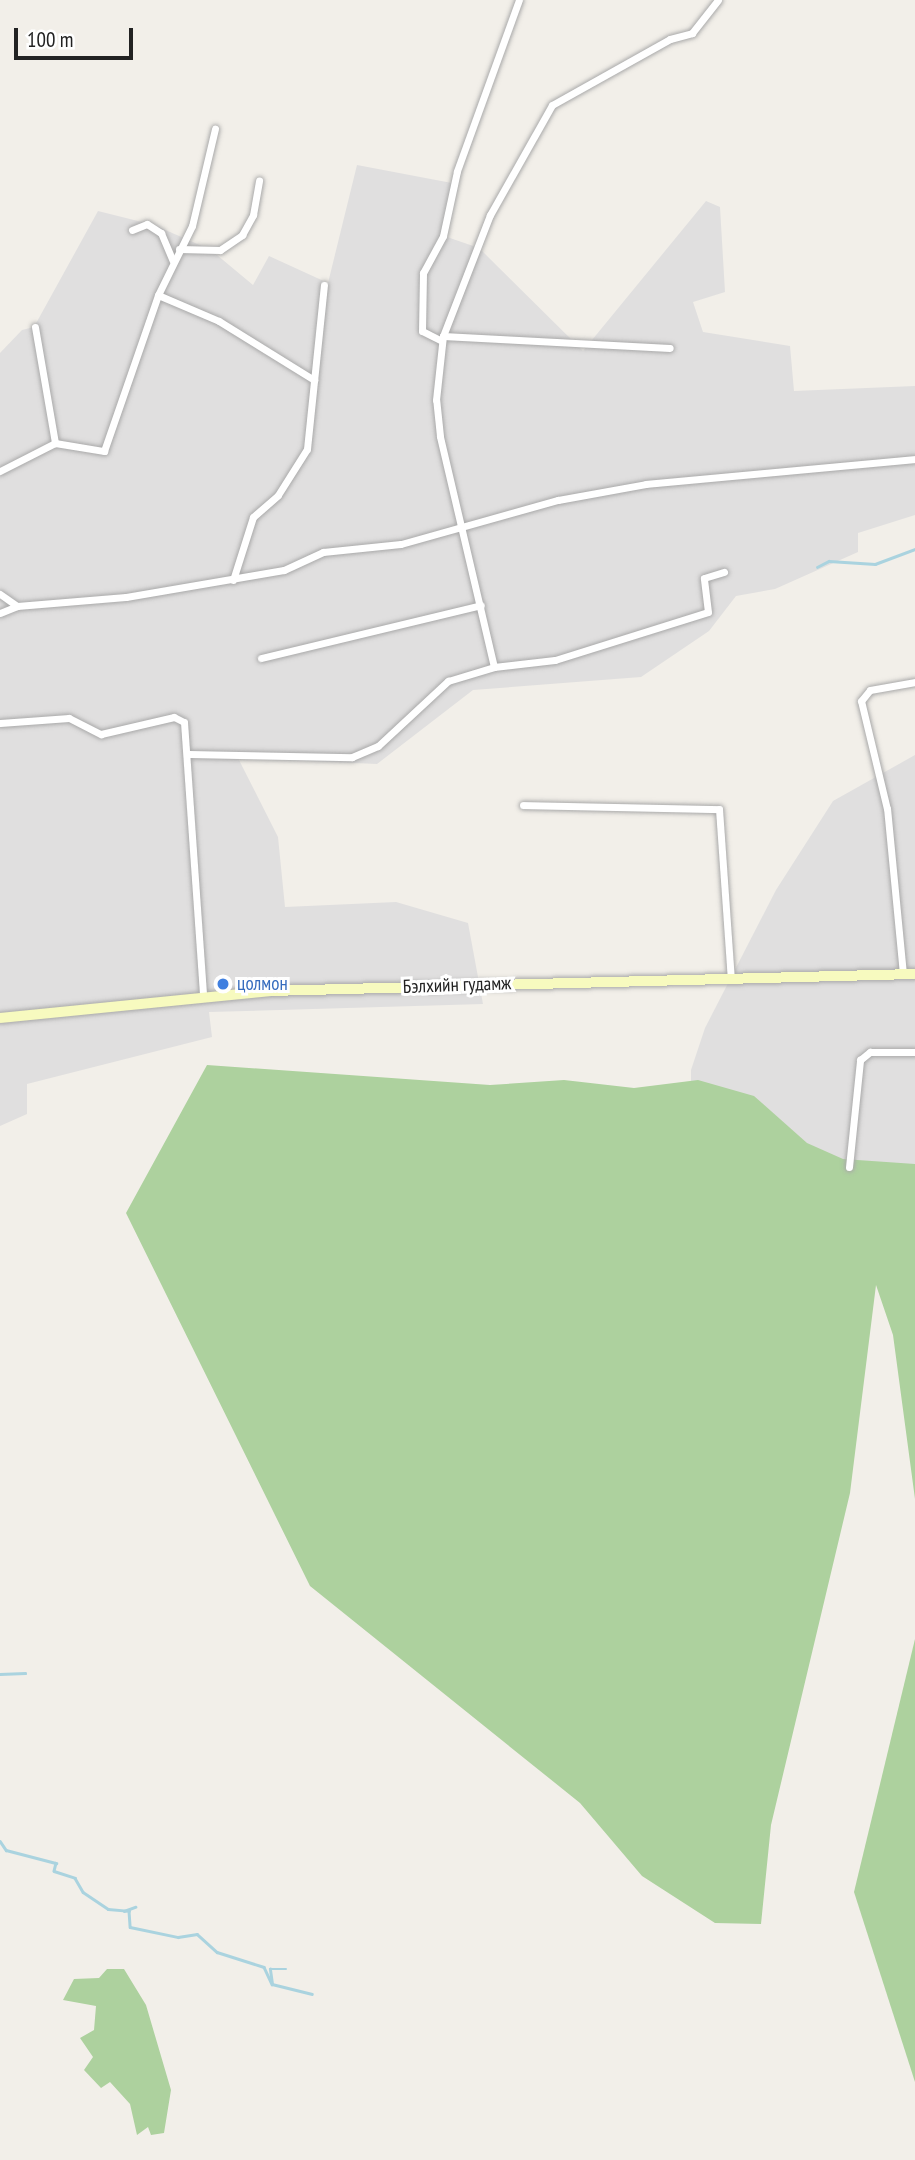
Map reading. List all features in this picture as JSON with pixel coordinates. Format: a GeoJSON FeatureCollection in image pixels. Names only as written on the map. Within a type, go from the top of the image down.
{"type":"FeatureCollection","features":[{"type":"Feature","properties":{"kind":"main road","name":"Бэлхийн гудамж"},"geometry":{"type":"LineString","coordinates":[[0,1018],[203,997],[915,974]]}},
{"type":"Feature","properties":{"kind":"street"},"geometry":{"type":"LineString","coordinates":[[519,0],[457,171],[443,236],[423,273],[422,331],[443,339],[670,348]]}},
{"type":"Feature","properties":{"kind":"street"},"geometry":{"type":"LineString","coordinates":[[494,667],[481,605],[457,526],[436,400],[443,339],[490,215],[552,106],[670,39],[692,33],[718,0]]}},
{"type":"Feature","properties":{"kind":"street"},"geometry":{"type":"LineString","coordinates":[[0,471],[55,443],[104,451],[158,295],[192,226],[215,129]]}},
{"type":"Feature","properties":{"kind":"street"},"geometry":{"type":"LineString","coordinates":[[179,249],[220,250],[242,235],[254,215],[259,181]]}},
{"type":"Feature","properties":{"kind":"street"},"geometry":{"type":"LineString","coordinates":[[132,230],[147,224],[161,233],[173,261]]}},
{"type":"Feature","properties":{"kind":"street"},"geometry":{"type":"LineString","coordinates":[[233,580],[253,517],[278,495],[307,449],[324,285]]}},
{"type":"Feature","properties":{"kind":"street"},"geometry":{"type":"LineString","coordinates":[[158,295],[219,321],[314,380]]}},
{"type":"Feature","properties":{"kind":"street"},"geometry":{"type":"LineString","coordinates":[[35,327],[55,443]]}},
{"type":"Feature","properties":{"kind":"street"},"geometry":{"type":"LineString","coordinates":[[0,613],[17,606],[233,580],[284,570],[323,552],[401,544],[457,526],[646,484],[915,459]]}},
{"type":"Feature","properties":{"kind":"street"},"geometry":{"type":"LineString","coordinates":[[189,754],[352,757],[378,746],[448,681],[494,667],[555,660],[708,612],[704,578],[724,572]]}},
{"type":"Feature","properties":{"kind":"street"},"geometry":{"type":"LineString","coordinates":[[0,594],[17,606]]}},
{"type":"Feature","properties":{"kind":"street"},"geometry":{"type":"LineString","coordinates":[[261,658],[481,605]]}},
{"type":"Feature","properties":{"kind":"street"},"geometry":{"type":"LineString","coordinates":[[903,974],[887,809],[861,696],[915,682]]}},
{"type":"Feature","properties":{"kind":"street"},"geometry":{"type":"LineString","coordinates":[[0,723],[69,718],[100,734],[174,717],[187,728],[203,997]]}},
{"type":"Feature","properties":{"kind":"street"},"geometry":{"type":"LineString","coordinates":[[523,805],[719,809],[731,981]]}},
{"type":"Feature","properties":{"kind":"street"},"geometry":{"type":"LineString","coordinates":[[849,1167],[860,1060],[870,1052],[915,1052]]}},
{"type":"Feature","properties":{"kind":"shaded area"},"geometry":{"type":"Polygon","coordinates":[[[357,165],[457,184],[447,237],[479,248],[583,351],[706,201],[720,207],[725,292],[693,302],[703,332],[790,346],[794,391],[915,386],[915,515],[858,533],[858,552],[775,589],[736,596],[709,631],[641,677],[473,690],[377,764],[238,758],[278,837],[285,907],[396,902],[468,923],[483,1004],[209,1012],[212,1037],[27,1084],[27,1114],[0,1126],[0,353],[22,330],[34,327],[98,211],[154,225],[211,250],[253,285],[269,256],[328,283],[357,165]]]}},
{"type":"Feature","properties":{"kind":"shaded area"},"geometry":{"type":"Polygon","coordinates":[[[915,755],[915,1254],[691,1138],[691,1070],[705,1028],[776,890],[833,801],[915,755]]]}},
{"type":"Feature","properties":{"kind":"green space"},"geometry":{"type":"Polygon","coordinates":[[[207,1065],[490,1085],[564,1080],[634,1088],[698,1080],[754,1096],[807,1143],[843,1159],[915,1164],[915,1499],[893,1335],[876,1285],[850,1493],[771,1825],[761,1924],[715,1923],[642,1876],[580,1803],[310,1586],[126,1213],[207,1065]]]}},
{"type":"Feature","properties":{"kind":"green space"},"geometry":{"type":"Polygon","coordinates":[[[915,1639],[915,2082],[854,1892],[915,1639]]]}},
{"type":"Feature","properties":{"kind":"green space"},"geometry":{"type":"Polygon","coordinates":[[[107,1969],[124,1969],[146,2005],[171,2090],[164,2133],[151,2135],[148,2127],[137,2135],[130,2104],[110,2082],[101,2088],[84,2070],[93,2057],[80,2038],[94,2030],[96,2006],[63,2000],[74,1979],[99,1978],[107,1969]]]}},
{"type":"Feature","properties":{"kind":"waterway"},"geometry":{"type":"LineString","coordinates":[[817,567],[829,561],[875,564],[915,549]]}},
{"type":"Feature","properties":{"kind":"waterway"},"geometry":{"type":"LineString","coordinates":[[0,1674],[25,1673]]}},
{"type":"Feature","properties":{"kind":"waterway"},"geometry":{"type":"LineString","coordinates":[[0,1841],[6,1850],[56,1863],[54,1871],[75,1878],[83,1892],[108,1909],[129,1911],[130,1927],[178,1937],[197,1934],[217,1952],[264,1967],[272,1984],[270,1969],[286,1969]]}},
{"type":"Feature","properties":{"kind":"waterway"},"geometry":{"type":"LineString","coordinates":[[124,1911],[135,1907]]}},
{"type":"Feature","properties":{"kind":"waterway"},"geometry":{"type":"LineString","coordinates":[[272,1984],[312,1994]]}},
{"type":"Feature","properties":{"kind":"place","name":"цолмон"},"geometry":{"type":"Point","coordinates":[223,984]}}]}
